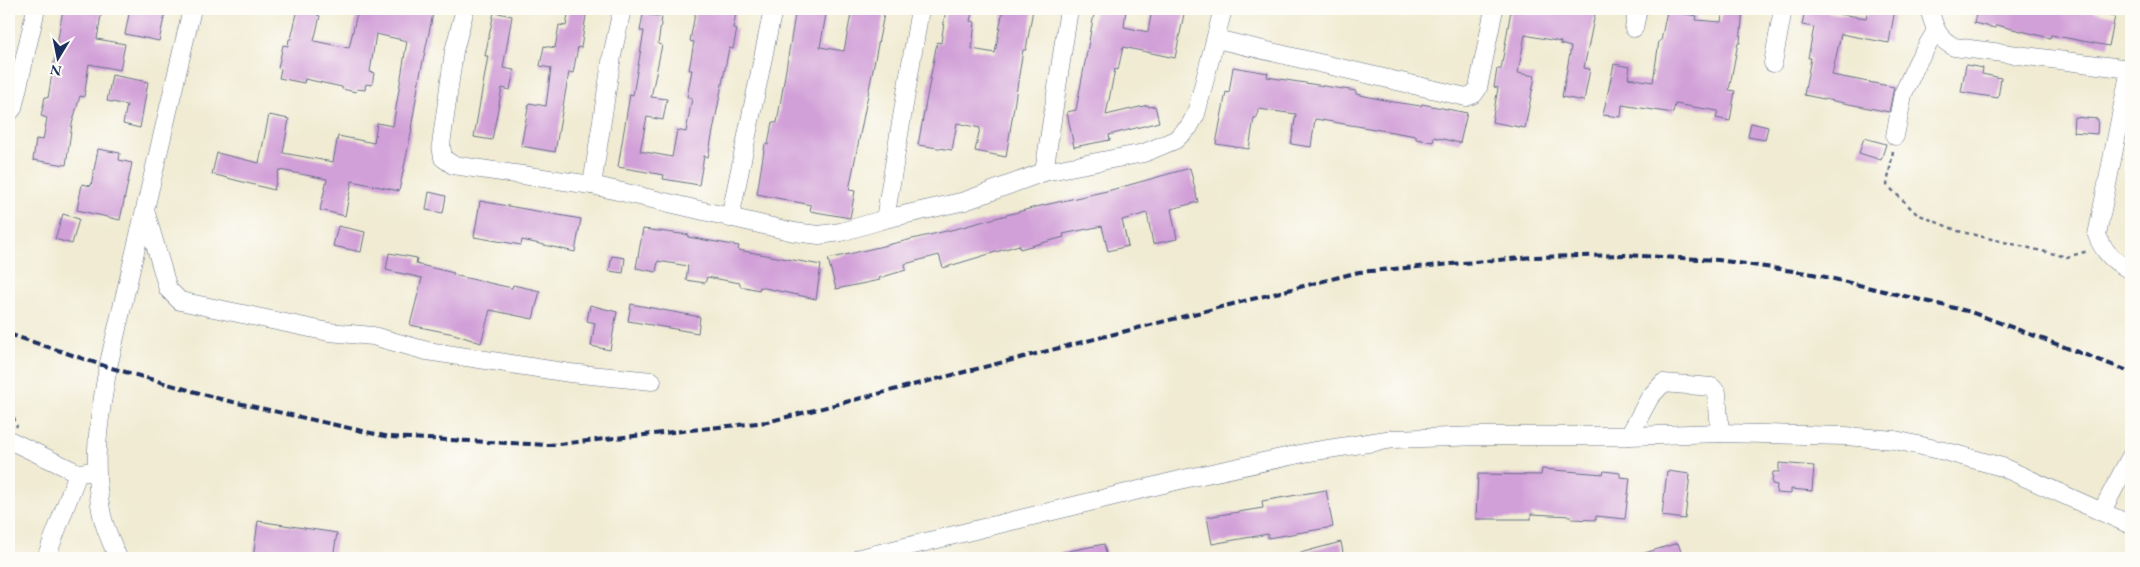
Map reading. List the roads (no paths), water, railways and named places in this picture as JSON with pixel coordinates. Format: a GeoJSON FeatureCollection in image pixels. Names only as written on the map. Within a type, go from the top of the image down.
{"type":"FeatureCollection","features":[{"type":"Feature","properties":{"kind":"street"},"geometry":{"type":"LineString","coordinates":[[9,113],[13,108],[36,9]]}},
{"type":"Feature","properties":{"kind":"street"},"geometry":{"type":"LineString","coordinates":[[118,558],[102,517],[96,471],[98,426],[107,376],[159,144],[192,9]]}},
{"type":"Feature","properties":{"kind":"street"},"geometry":{"type":"LineString","coordinates":[[465,9],[454,51],[441,145],[443,158],[453,165],[592,185],[730,218],[794,232],[819,235],[841,232],[886,218],[965,201],[1044,172],[1144,153],[1175,140],[1189,127],[1196,114],[1223,9]]}},
{"type":"Feature","properties":{"kind":"street"},"geometry":{"type":"LineString","coordinates":[[592,185],[612,56],[622,9]]}},
{"type":"Feature","properties":{"kind":"street"},"geometry":{"type":"LineString","coordinates":[[730,218],[773,9]]}},
{"type":"Feature","properties":{"kind":"street"},"geometry":{"type":"LineString","coordinates":[[886,218],[920,9]]}},
{"type":"Feature","properties":{"kind":"street"},"geometry":{"type":"LineString","coordinates":[[1044,172],[1069,9]]}},
{"type":"Feature","properties":{"kind":"street"},"geometry":{"type":"LineString","coordinates":[[1216,39],[1466,97],[1474,94],[1478,88],[1494,9]]}},
{"type":"Feature","properties":{"kind":"street"},"geometry":{"type":"LineString","coordinates":[[1634,28],[1638,9]]}},
{"type":"Feature","properties":{"kind":"street"},"geometry":{"type":"LineString","coordinates":[[1773,63],[1783,9]]}},
{"type":"Feature","properties":{"kind":"street"},"geometry":{"type":"LineString","coordinates":[[1930,9],[1936,31],[1942,40],[1954,47],[2131,67],[2097,235],[2102,248],[2121,266],[2131,270]]}},
{"type":"Feature","properties":{"kind":"street"},"geometry":{"type":"LineString","coordinates":[[1895,136],[1903,94],[1918,61],[1936,31]]}},
{"type":"Feature","properties":{"kind":"street"},"geometry":{"type":"LineString","coordinates":[[145,210],[168,289],[180,301],[329,332],[373,336],[427,351],[473,359],[570,373],[652,381]]}},
{"type":"Feature","properties":{"kind":"street"},"geometry":{"type":"LineString","coordinates":[[1629,436],[1650,397],[1664,383],[1712,387],[1717,393],[1720,433]]}},
{"type":"Feature","properties":{"kind":"street"},"geometry":{"type":"LineString","coordinates":[[860,558],[1188,478],[1318,451],[1393,440],[1480,436],[1629,436],[1720,433],[1845,436],[1895,440],[2002,467],[2102,510],[2131,525]]}},
{"type":"Feature","properties":{"kind":"street"},"geometry":{"type":"LineString","coordinates":[[14,442],[78,473],[96,471]]}},
{"type":"Feature","properties":{"kind":"street"},"geometry":{"type":"LineString","coordinates":[[2102,510],[2131,456]]}},
{"type":"Feature","properties":{"kind":"street"},"geometry":{"type":"LineString","coordinates":[[46,558],[78,473]]}},
{"type":"Feature","properties":{"kind":"railway"},"geometry":{"type":"LineString","coordinates":[[9,334],[108,367],[224,400],[389,437],[549,445],[767,422],[1359,272],[1533,257],[1624,255],[1718,260],[1813,274],[1971,312],[2131,372]]}}]}
